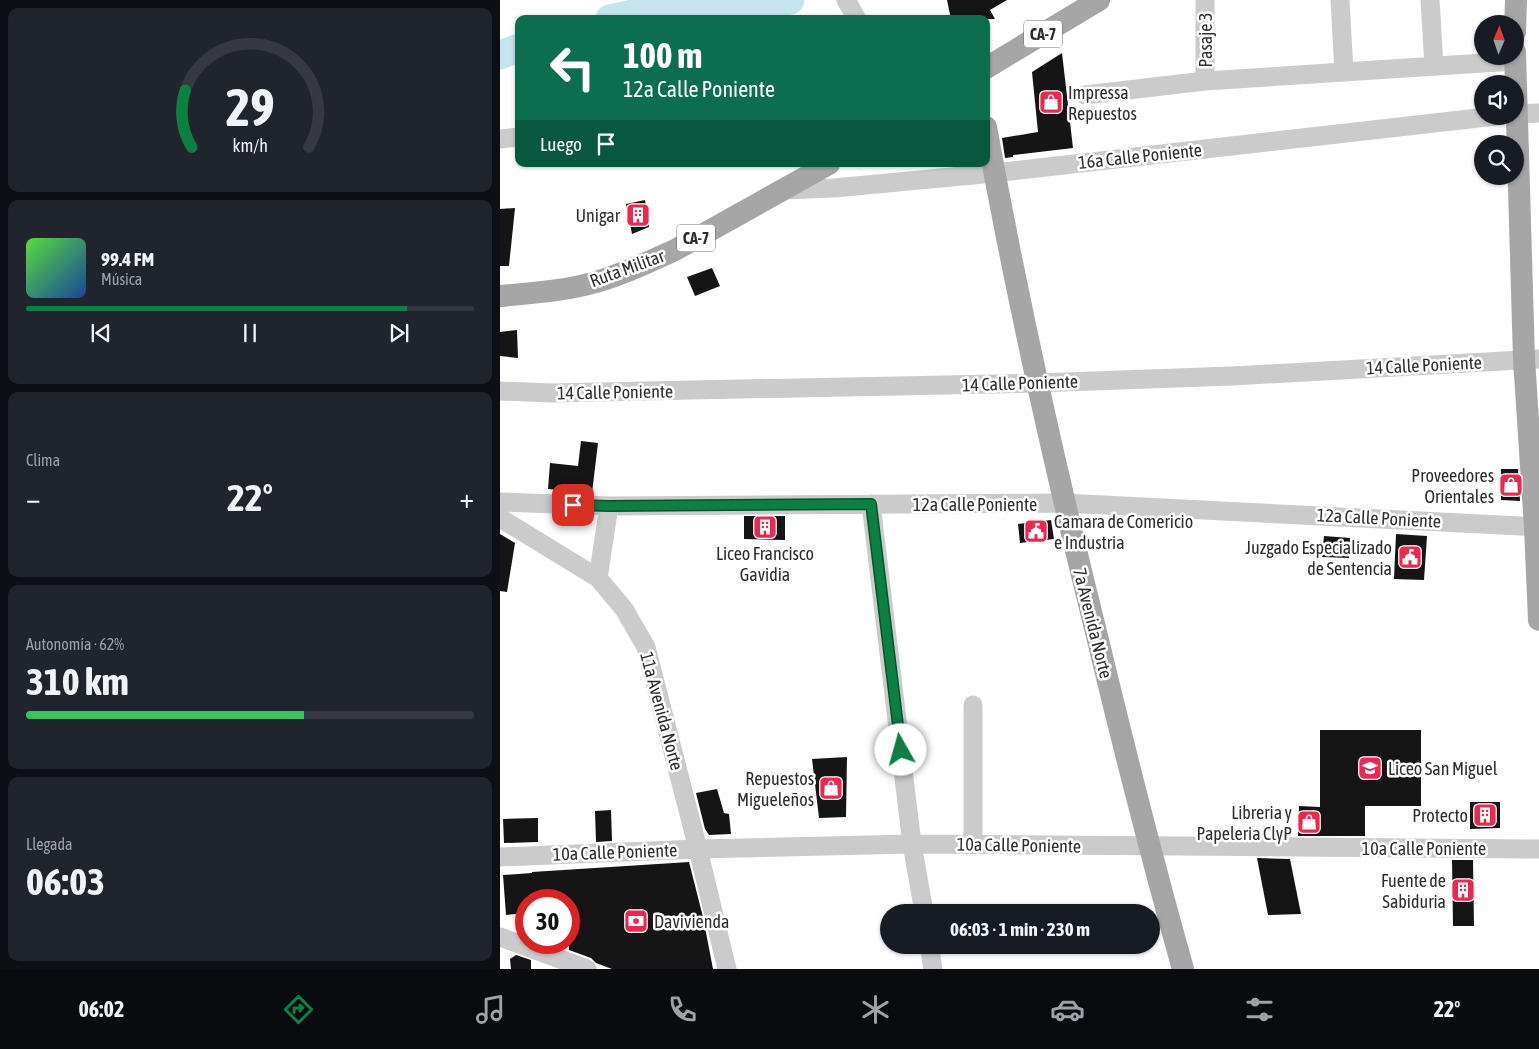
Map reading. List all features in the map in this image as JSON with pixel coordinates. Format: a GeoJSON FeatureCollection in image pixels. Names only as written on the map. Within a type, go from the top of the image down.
{"type":"FeatureCollection","features":[{"type":"Feature","properties":{"kind":"main road"},"geometry":{"type":"LineString","coordinates":[[1516,0],[1516,15]]}},
{"type":"Feature","properties":{"kind":"main road","name":"CA-7"},"geometry":{"type":"LineString","coordinates":[[990,65],[1088,3]]}},
{"type":"Feature","properties":{"kind":"main road"},"geometry":{"type":"LineString","coordinates":[[1518,125],[1531,359],[1539,620]]}},
{"type":"Feature","properties":{"kind":"main road","name":"7a Avenida Norte"},"geometry":{"type":"LineString","coordinates":[[990,150],[1037,383],[1064,503],[1148,846],[1183,969]]}},
{"type":"Feature","properties":{"kind":"main road","name":"Ruta Militar"},"geometry":{"type":"LineString","coordinates":[[500,296],[553,291],[596,282],[651,262],[784,190],[819,167]]}},
{"type":"Feature","properties":{"kind":"main road","name":"Ruta Militar"},"geometry":{"type":"LineString","coordinates":[[500,311],[553,291]]}},
{"type":"Feature","properties":{"kind":"street"},"geometry":{"type":"LineString","coordinates":[[846,0],[855,15]]}},
{"type":"Feature","properties":{"kind":"street","name":"Pasaje 3"},"geometry":{"type":"LineString","coordinates":[[1205,0],[1205,81]]}},
{"type":"Feature","properties":{"kind":"street"},"geometry":{"type":"LineString","coordinates":[[1340,0],[1344,72]]}},
{"type":"Feature","properties":{"kind":"street"},"geometry":{"type":"LineString","coordinates":[[1430,0],[1434,66]]}},
{"type":"Feature","properties":{"kind":"street"},"geometry":{"type":"LineString","coordinates":[[1085,95],[1205,81],[1434,66],[1474,62]]}},
{"type":"Feature","properties":{"kind":"street","name":"16a Calle Poniente"},"geometry":{"type":"LineString","coordinates":[[784,190],[834,188],[994,173],[1474,119]]}},
{"type":"Feature","properties":{"kind":"street"},"geometry":{"type":"LineString","coordinates":[[500,138],[515,137]]}},
{"type":"Feature","properties":{"kind":"street","name":"14 Calle Poniente"},"geometry":{"type":"LineString","coordinates":[[500,391],[551,393],[1037,383],[1232,376],[1531,359]]}},
{"type":"Feature","properties":{"kind":"street","name":"12a Calle Poniente"},"geometry":{"type":"LineString","coordinates":[[500,502],[609,506],[1064,503],[1537,527]]}},
{"type":"Feature","properties":{"kind":"street"},"geometry":{"type":"LineString","coordinates":[[871,504],[912,844],[923,904]]}},
{"type":"Feature","properties":{"kind":"street"},"geometry":{"type":"LineString","coordinates":[[598,578],[609,506]]}},
{"type":"Feature","properties":{"kind":"street","name":"11a Avenida Norte"},"geometry":{"type":"LineString","coordinates":[[500,518],[598,578],[624,609],[646,647],[727,969]]}},
{"type":"Feature","properties":{"kind":"street"},"geometry":{"type":"LineString","coordinates":[[972,705],[973,844]]}},
{"type":"Feature","properties":{"kind":"street","name":"10a Calle Poniente"},"geometry":{"type":"LineString","coordinates":[[500,857],[698,849],[912,844],[1539,849]]}},
{"type":"Feature","properties":{"kind":"street"},"geometry":{"type":"LineString","coordinates":[[500,937],[587,969]]}},
{"type":"Feature","properties":{"kind":"street"},"geometry":{"type":"LineString","coordinates":[[930,954],[933,969]]}},
{"type":"Feature","properties":{"kind":"building"},"geometry":{"type":"Polygon","coordinates":[[[947,0],[1007,0],[990,10],[995,19],[990,19],[990,15],[950,15],[947,0]]]}},
{"type":"Feature","properties":{"kind":"building","name":"Impressa Repuestos"},"geometry":{"type":"Polygon","coordinates":[[[1062,53],[1073,148],[1013,155],[1013,157],[1005,158],[1002,138],[1038,132],[1032,72],[1062,53]]]}},
{"type":"Feature","properties":{"kind":"building","name":"Unigar"},"geometry":{"type":"Polygon","coordinates":[[[645,200],[649,227],[632,234],[626,204],[645,200]]]}},
{"type":"Feature","properties":{"kind":"building"},"geometry":{"type":"Polygon","coordinates":[[[515,208],[509,266],[500,266],[500,209],[515,208]]]}},
{"type":"Feature","properties":{"kind":"building"},"geometry":{"type":"Polygon","coordinates":[[[712,268],[720,286],[695,296],[687,277],[712,268]]]}},
{"type":"Feature","properties":{"kind":"building"},"geometry":{"type":"Polygon","coordinates":[[[517,330],[518,358],[500,356],[500,332],[517,330]]]}},
{"type":"Feature","properties":{"kind":"building"},"geometry":{"type":"Polygon","coordinates":[[[581,441],[598,443],[592,493],[548,489],[550,463],[578,466],[581,441]]]}},
{"type":"Feature","properties":{"kind":"building","name":"Proveedores Orientales"},"geometry":{"type":"Polygon","coordinates":[[[1501,469],[1518,469],[1520,501],[1501,500],[1501,469]]]}},
{"type":"Feature","properties":{"kind":"building","name":"Liceo Francisco Gavidia"},"geometry":{"type":"Polygon","coordinates":[[[744,516],[785,516],[785,540],[744,539],[744,516]]]}},
{"type":"Feature","properties":{"kind":"building","name":"Camara de Comericio e Industria"},"geometry":{"type":"Polygon","coordinates":[[[1051,520],[1054,539],[1020,543],[1018,524],[1051,520]]]}},
{"type":"Feature","properties":{"kind":"building"},"geometry":{"type":"Polygon","coordinates":[[[500,534],[515,543],[507,592],[500,591],[500,534]]]}},
{"type":"Feature","properties":{"kind":"building","name":"Juzgado Especializado de Sentencia"},"geometry":{"type":"Polygon","coordinates":[[[1396,534],[1427,536],[1424,580],[1394,579],[1396,534]]]}},
{"type":"Feature","properties":{"kind":"building"},"geometry":{"type":"Polygon","coordinates":[[[1324,536],[1350,538],[1349,558],[1322,557],[1324,536]]]}},
{"type":"Feature","properties":{"kind":"building","name":"Liceo San Miguel"},"geometry":{"type":"Polygon","coordinates":[[[1320,730],[1421,730],[1421,806],[1365,806],[1365,836],[1298,836],[1299,806],[1320,807],[1320,730]]]}},
{"type":"Feature","properties":{"kind":"building","name":"Repuestos Migueleños"},"geometry":{"type":"Polygon","coordinates":[[[847,757],[846,817],[819,818],[812,759],[847,757]]]}},
{"type":"Feature","properties":{"kind":"building"},"geometry":{"type":"Polygon","coordinates":[[[717,789],[724,813],[729,814],[731,834],[709,835],[705,829],[696,793],[717,789]]]}},
{"type":"Feature","properties":{"kind":"building","name":"Protecto"},"geometry":{"type":"Polygon","coordinates":[[[1470,802],[1500,802],[1500,828],[1470,829],[1470,802]]]}},
{"type":"Feature","properties":{"kind":"building"},"geometry":{"type":"Polygon","coordinates":[[[611,810],[612,841],[596,842],[595,811],[611,810]]]}},
{"type":"Feature","properties":{"kind":"building"},"geometry":{"type":"Polygon","coordinates":[[[538,818],[538,842],[504,843],[503,819],[538,818]]]}},
{"type":"Feature","properties":{"kind":"building"},"geometry":{"type":"Polygon","coordinates":[[[1257,858],[1290,859],[1301,914],[1268,915],[1257,858]]]}},
{"type":"Feature","properties":{"kind":"building","name":"Fuente de Sabiduria"},"geometry":{"type":"Polygon","coordinates":[[[1452,860],[1473,860],[1474,926],[1453,926],[1452,860]]]}},
{"type":"Feature","properties":{"kind":"building","name":"Davivienda"},"geometry":{"type":"Polygon","coordinates":[[[689,862],[703,917],[713,969],[612,969],[580,954],[580,889],[515,889],[515,914],[506,915],[503,875],[689,862]]]}},
{"type":"Feature","properties":{"kind":"building"},"geometry":{"type":"Polygon","coordinates":[[[516,955],[531,960],[531,969],[511,969],[510,959],[516,955]]]}},
{"type":"Feature","properties":{"kind":"waterway"},"geometry":{"type":"LineString","coordinates":[[628,15],[674,5],[766,5],[790,0]]}},
{"type":"Feature","properties":{"kind":"waterway"},"geometry":{"type":"LineString","coordinates":[[500,55],[515,49]]}},
{"type":"Feature","properties":{"kind":"place","name":"Impressa Repuestos"},"geometry":{"type":"Point","coordinates":[1051,102]}},
{"type":"Feature","properties":{"kind":"place","name":"Unigar"},"geometry":{"type":"Point","coordinates":[638,215]}},
{"type":"Feature","properties":{"kind":"place","name":"Proveedores Orientales"},"geometry":{"type":"Point","coordinates":[1511,485]}},
{"type":"Feature","properties":{"kind":"place","name":"Liceo Francisco Gavidia"},"geometry":{"type":"Point","coordinates":[765,527]}},
{"type":"Feature","properties":{"kind":"place","name":"Camara de Comericio e Industria"},"geometry":{"type":"Point","coordinates":[1036,531]}},
{"type":"Feature","properties":{"kind":"place","name":"Juzgado Especializado de Sentencia"},"geometry":{"type":"Point","coordinates":[1410,557]}},
{"type":"Feature","properties":{"kind":"place","name":"Liceo San Miguel"},"geometry":{"type":"Point","coordinates":[1370,768]}},
{"type":"Feature","properties":{"kind":"place","name":"Repuestos Migueleños"},"geometry":{"type":"Point","coordinates":[831,788]}},
{"type":"Feature","properties":{"kind":"place","name":"Protecto"},"geometry":{"type":"Point","coordinates":[1485,815]}},
{"type":"Feature","properties":{"kind":"place","name":"Libreria y Papeleria ClyP"},"geometry":{"type":"Point","coordinates":[1309,822]}},
{"type":"Feature","properties":{"kind":"place","name":"Fuente de Sabiduria"},"geometry":{"type":"Point","coordinates":[1463,890]}},
{"type":"Feature","properties":{"kind":"place","name":"Davivienda"},"geometry":{"type":"Point","coordinates":[636,921]}},
{"type":"Feature","properties":{"kind":"route"},"geometry":{"type":"LineString","coordinates":[[573,505],[871,504],[901,750]]}}]}
